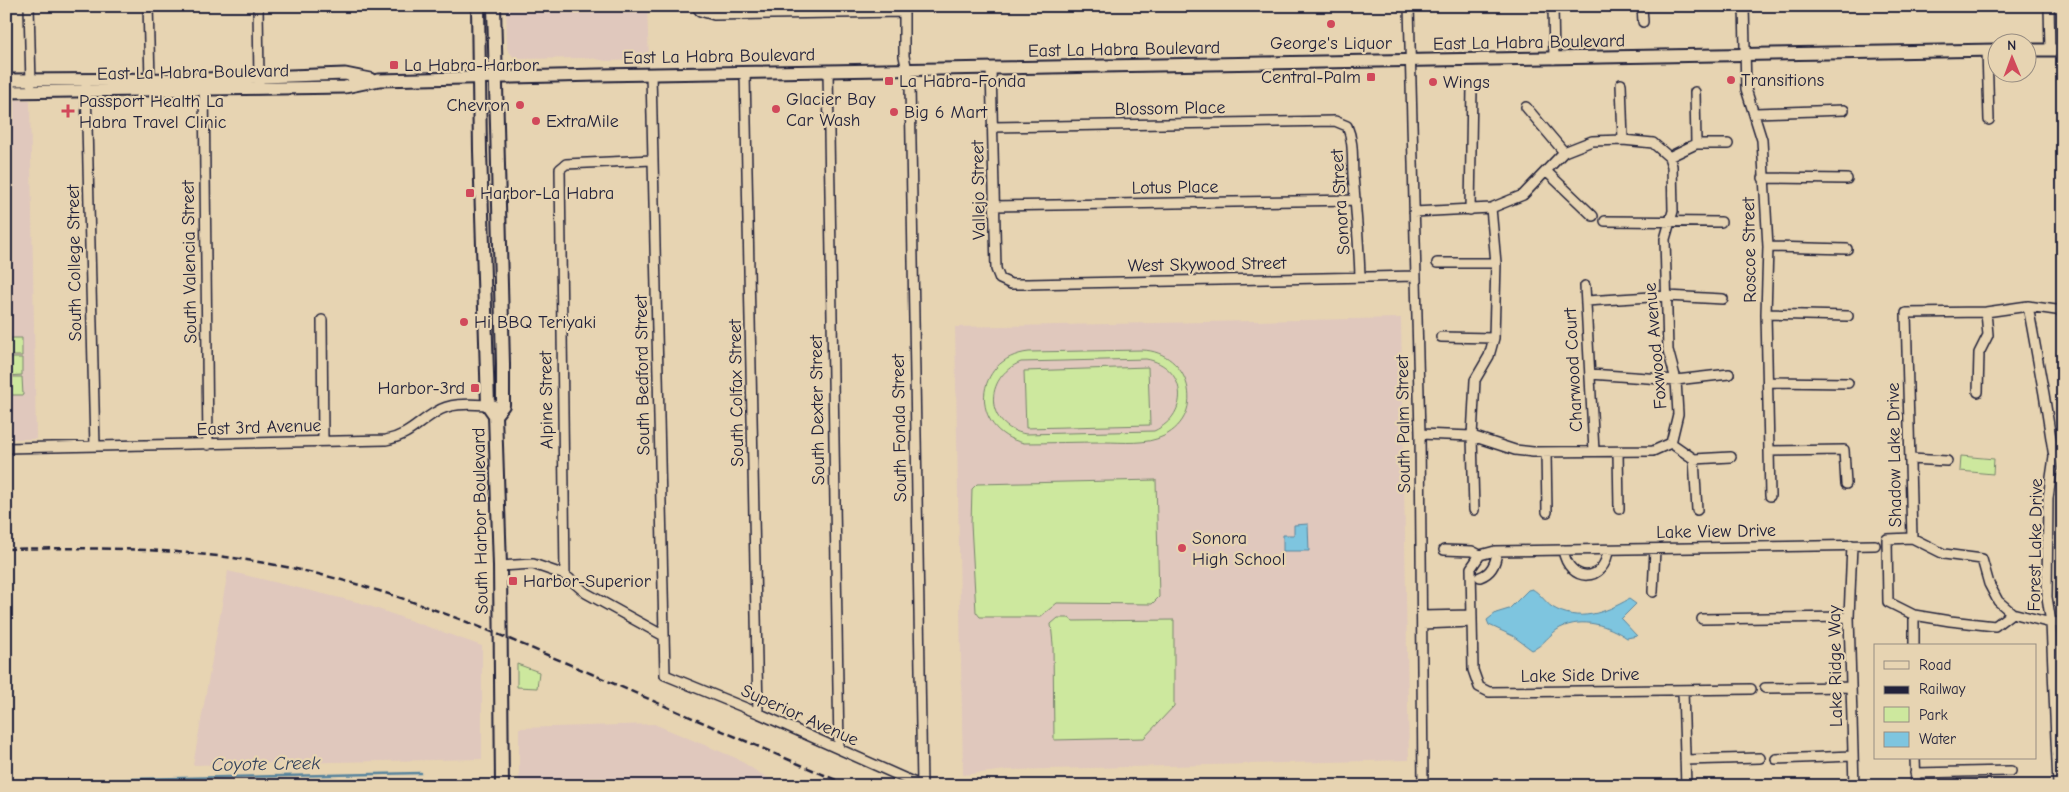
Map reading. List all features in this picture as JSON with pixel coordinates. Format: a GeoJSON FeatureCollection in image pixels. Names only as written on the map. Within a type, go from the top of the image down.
{"type":"FeatureCollection","features":[{"type":"Feature","properties":{"kind":"main road"},"geometry":{"type":"LineString","coordinates":[[478,6],[492,410]]}},
{"type":"Feature","properties":{"kind":"main road","name":"South Harbor Boulevard"},"geometry":{"type":"LineString","coordinates":[[494,6],[503,405],[492,410],[500,566],[502,786]]}},
{"type":"Feature","properties":{"kind":"main road","name":"East La Habra Boulevard"},"geometry":{"type":"LineString","coordinates":[[6,80],[31,80],[86,85],[204,84],[259,83],[345,74],[379,80],[1554,60],[1986,50]]}},
{"type":"Feature","properties":{"kind":"main road"},"geometry":{"type":"LineString","coordinates":[[2036,50],[2063,50]]}},
{"type":"Feature","properties":{"kind":"main road","name":"East La Habra Boulevard"},"geometry":{"type":"LineString","coordinates":[[6,92],[31,92],[150,79],[204,84]]}},
{"type":"Feature","properties":{"kind":"street"},"geometry":{"type":"LineString","coordinates":[[29,6],[31,92]]}},
{"type":"Feature","properties":{"kind":"street"},"geometry":{"type":"LineString","coordinates":[[148,6],[150,79]]}},
{"type":"Feature","properties":{"kind":"street"},"geometry":{"type":"LineString","coordinates":[[258,6],[259,83]]}},
{"type":"Feature","properties":{"kind":"street","name":"South Palm Street"},"geometry":{"type":"LineString","coordinates":[[1409,6],[1420,434],[1423,786]]}},
{"type":"Feature","properties":{"kind":"street"},"geometry":{"type":"LineString","coordinates":[[1553,6],[1554,60]]}},
{"type":"Feature","properties":{"kind":"street"},"geometry":{"type":"LineString","coordinates":[[1642,6],[1643,22]]}},
{"type":"Feature","properties":{"kind":"street","name":"Roscoe Street"},"geometry":{"type":"LineString","coordinates":[[1744,6],[1746,89],[1762,140],[1768,247],[1766,314],[1770,496]]}},
{"type":"Feature","properties":{"kind":"street"},"geometry":{"type":"LineString","coordinates":[[2049,6],[2050,50]]}},
{"type":"Feature","properties":{"kind":"street"},"geometry":{"type":"LineString","coordinates":[[698,9],[714,15],[904,9]]}},
{"type":"Feature","properties":{"kind":"street","name":"South Fonda Street"},"geometry":{"type":"LineString","coordinates":[[904,9],[904,56],[910,85],[922,786]]}},
{"type":"Feature","properties":{"kind":"street","name":"Vallejo Street"},"geometry":{"type":"LineString","coordinates":[[991,69],[996,269],[1000,279]]}},
{"type":"Feature","properties":{"kind":"street","name":"South Dexter Street"},"geometry":{"type":"LineString","coordinates":[[828,71],[839,749]]}},
{"type":"Feature","properties":{"kind":"street","name":"South Colfax Street"},"geometry":{"type":"LineString","coordinates":[[745,73],[758,713]]}},
{"type":"Feature","properties":{"kind":"street","name":"South Bedford Street"},"geometry":{"type":"LineString","coordinates":[[651,74],[665,675]]}},
{"type":"Feature","properties":{"kind":"street"},"geometry":{"type":"LineString","coordinates":[[1990,120],[1991,82]]}},
{"type":"Feature","properties":{"kind":"street","name":"South Valencia Street"},"geometry":{"type":"LineString","coordinates":[[204,84],[208,445]]}},
{"type":"Feature","properties":{"kind":"street"},"geometry":{"type":"LineString","coordinates":[[1621,84],[1623,140]]}},
{"type":"Feature","properties":{"kind":"street","name":"South College Street"},"geometry":{"type":"LineString","coordinates":[[86,85],[95,446]]}},
{"type":"Feature","properties":{"kind":"street"},"geometry":{"type":"LineString","coordinates":[[1470,210],[1472,87]]}},
{"type":"Feature","properties":{"kind":"street"},"geometry":{"type":"LineString","coordinates":[[1695,92],[1696,144]]}},
{"type":"Feature","properties":{"kind":"street"},"geometry":{"type":"LineString","coordinates":[[1526,106],[1564,152]]}},
{"type":"Feature","properties":{"kind":"street"},"geometry":{"type":"LineString","coordinates":[[1754,113],[1844,110]]}},
{"type":"Feature","properties":{"kind":"street","name":"Blossom Place"},"geometry":{"type":"LineString","coordinates":[[992,127],[1335,121],[1347,126]]}},
{"type":"Feature","properties":{"kind":"street","name":"Sonora Street"},"geometry":{"type":"LineString","coordinates":[[1347,126],[1352,139],[1360,277]]}},
{"type":"Feature","properties":{"kind":"street"},"geometry":{"type":"LineString","coordinates":[[1414,212],[1491,208],[1523,195],[1564,152],[1592,141],[1623,140],[1653,143],[1669,157],[1696,144],[1728,144]]}},
{"type":"Feature","properties":{"kind":"street","name":"Foxwood Avenue"},"geometry":{"type":"LineString","coordinates":[[1669,157],[1672,166],[1673,211],[1665,239],[1666,296],[1668,350],[1676,380],[1678,414],[1671,443]]}},
{"type":"Feature","properties":{"kind":"street","name":"Alpine Street"},"geometry":{"type":"LineString","coordinates":[[565,575],[560,169],[566,164],[652,160]]}},
{"type":"Feature","properties":{"kind":"street"},"geometry":{"type":"LineString","coordinates":[[1546,171],[1593,216]]}},
{"type":"Feature","properties":{"kind":"street"},"geometry":{"type":"LineString","coordinates":[[1763,178],[1846,179]]}},
{"type":"Feature","properties":{"kind":"street","name":"Lotus Place"},"geometry":{"type":"LineString","coordinates":[[994,206],[1356,200]]}},
{"type":"Feature","properties":{"kind":"street"},"geometry":{"type":"LineString","coordinates":[[1474,510],[1472,436],[1475,380],[1489,356],[1494,338],[1496,263],[1491,208]]}},
{"type":"Feature","properties":{"kind":"street"},"geometry":{"type":"LineString","coordinates":[[1605,221],[1721,222]]}},
{"type":"Feature","properties":{"kind":"street"},"geometry":{"type":"LineString","coordinates":[[1768,247],[1847,249]]}},
{"type":"Feature","properties":{"kind":"street"},"geometry":{"type":"LineString","coordinates":[[1437,263],[1496,263]]}},
{"type":"Feature","properties":{"kind":"street","name":"West Skywood Street"},"geometry":{"type":"LineString","coordinates":[[1000,279],[1011,284],[1028,284],[1416,276]]}},
{"type":"Feature","properties":{"kind":"street","name":"Charwood Court"},"geometry":{"type":"LineString","coordinates":[[1585,286],[1594,451]]}},
{"type":"Feature","properties":{"kind":"street"},"geometry":{"type":"LineString","coordinates":[[1586,301],[1666,296],[1724,299]]}},
{"type":"Feature","properties":{"kind":"street"},"geometry":{"type":"LineString","coordinates":[[1978,392],[1979,353],[1988,335],[1986,312],[2028,306],[2063,311]]}},
{"type":"Feature","properties":{"kind":"street","name":"Forest Lake Drive"},"geometry":{"type":"LineString","coordinates":[[2028,306],[2054,457],[2048,498],[2047,598],[2051,623],[2058,786]]}},
{"type":"Feature","properties":{"kind":"street","name":"Shadow Lake Drive"},"geometry":{"type":"LineString","coordinates":[[1914,615],[1888,602],[1887,539],[1912,538],[1906,313],[1986,312]]}},
{"type":"Feature","properties":{"kind":"street"},"geometry":{"type":"LineString","coordinates":[[1766,314],[1848,316]]}},
{"type":"Feature","properties":{"kind":"street"},"geometry":{"type":"LineString","coordinates":[[322,320],[323,441]]}},
{"type":"Feature","properties":{"kind":"street"},"geometry":{"type":"LineString","coordinates":[[1441,337],[1494,338]]}},
{"type":"Feature","properties":{"kind":"street"},"geometry":{"type":"LineString","coordinates":[[1590,374],[1676,380],[1729,374]]}},
{"type":"Feature","properties":{"kind":"street"},"geometry":{"type":"LineString","coordinates":[[1768,382],[1848,383]]}},
{"type":"Feature","properties":{"kind":"street","name":"East 3rd Avenue"},"geometry":{"type":"LineString","coordinates":[[6,448],[386,440],[398,438],[419,426],[437,411],[450,406],[492,410]]}},
{"type":"Feature","properties":{"kind":"street"},"geometry":{"type":"LineString","coordinates":[[1420,434],[1472,436],[1514,450],[1546,452],[1653,451],[1671,443],[1694,459],[1731,457]]}},
{"type":"Feature","properties":{"kind":"street"},"geometry":{"type":"LineString","coordinates":[[1768,451],[1844,450],[1846,484]]}},
{"type":"Feature","properties":{"kind":"street"},"geometry":{"type":"LineString","coordinates":[[1546,452],[1546,512]]}},
{"type":"Feature","properties":{"kind":"street"},"geometry":{"type":"LineString","coordinates":[[1618,452],[1619,509]]}},
{"type":"Feature","properties":{"kind":"street"},"geometry":{"type":"LineString","coordinates":[[1694,459],[1697,510]]}},
{"type":"Feature","properties":{"kind":"street"},"geometry":{"type":"LineString","coordinates":[[1911,459],[1947,461]]}},
{"type":"Feature","properties":{"kind":"street"},"geometry":{"type":"LineString","coordinates":[[1912,538],[1944,554],[1982,559],[1989,584],[1998,601],[2012,613],[2051,623],[2063,622]]}},
{"type":"Feature","properties":{"kind":"street","name":"Lake Ridge Way"},"geometry":{"type":"LineString","coordinates":[[1852,545],[1849,617],[1854,786]]}},
{"type":"Feature","properties":{"kind":"street","name":"Lake View Drive"},"geometry":{"type":"LineString","coordinates":[[1480,555],[1497,551],[1875,545]]}},
{"type":"Feature","properties":{"kind":"street"},"geometry":{"type":"LineString","coordinates":[[1653,592],[1654,549]]}},
{"type":"Feature","properties":{"kind":"street"},"geometry":{"type":"LineString","coordinates":[[1422,620],[1472,619],[1471,568],[1480,555],[1472,551],[1444,550]]}},
{"type":"Feature","properties":{"kind":"street"},"geometry":{"type":"LineString","coordinates":[[1560,550],[1574,573],[1585,576],[1596,573],[1601,569],[1608,550]]}},
{"type":"Feature","properties":{"kind":"street"},"geometry":{"type":"LineString","coordinates":[[1480,577],[1490,572],[1494,565],[1497,551]]}},
{"type":"Feature","properties":{"kind":"street"},"geometry":{"type":"LineString","coordinates":[[500,566],[533,564],[565,575],[586,593],[664,636]]}},
{"type":"Feature","properties":{"kind":"street"},"geometry":{"type":"LineString","coordinates":[[1914,644],[1914,615],[1996,626],[2012,613]]}},
{"type":"Feature","properties":{"kind":"street"},"geometry":{"type":"LineString","coordinates":[[1702,619],[1849,617]]}},
{"type":"Feature","properties":{"kind":"street","name":"Lake Side Drive"},"geometry":{"type":"LineString","coordinates":[[1472,619],[1473,670],[1479,687],[1490,692],[1751,689]]}},
{"type":"Feature","properties":{"kind":"street","name":"Superior Avenue"},"geometry":{"type":"LineString","coordinates":[[665,675],[758,713],[922,786]]}},
{"type":"Feature","properties":{"kind":"street"},"geometry":{"type":"LineString","coordinates":[[1765,688],[1851,687]]}},
{"type":"Feature","properties":{"kind":"street"},"geometry":{"type":"LineString","coordinates":[[1683,690],[1686,786]]}},
{"type":"Feature","properties":{"kind":"street"},"geometry":{"type":"LineString","coordinates":[[1776,759],[1853,756]]}},
{"type":"Feature","properties":{"kind":"street"},"geometry":{"type":"LineString","coordinates":[[1685,760],[1760,758]]}},
{"type":"Feature","properties":{"kind":"street"},"geometry":{"type":"LineString","coordinates":[[1915,760],[1916,786]]}},
{"type":"Feature","properties":{"kind":"street"},"geometry":{"type":"LineString","coordinates":[[1915,773],[2011,772]]}},
{"type":"Feature","properties":{"kind":"shaded area"},"geometry":{"type":"Polygon","coordinates":[[[506,6],[647,6],[649,60],[606,61],[591,58],[515,59],[507,49],[506,6]]]}},
{"type":"Feature","properties":{"kind":"shaded area"},"geometry":{"type":"Polygon","coordinates":[[[6,100],[30,100],[36,439],[6,439],[6,100]]]}},
{"type":"Feature","properties":{"kind":"shaded area","name":"Sonora High School"},"geometry":{"type":"Polygon","coordinates":[[[1401,318],[1409,760],[1007,770],[963,775],[955,327],[1401,318]]]}},
{"type":"Feature","properties":{"kind":"shaded area"},"geometry":{"type":"Polygon","coordinates":[[[228,571],[361,603],[482,646],[482,759],[193,765],[228,571]]]}},
{"type":"Feature","properties":{"kind":"shaded area"},"geometry":{"type":"Polygon","coordinates":[[[654,724],[736,758],[780,786],[519,786],[519,728],[654,724]]]}},
{"type":"Feature","properties":{"kind":"green space"},"geometry":{"type":"Polygon","coordinates":[[[6,338],[22,338],[22,356],[6,356],[6,338]]]}},
{"type":"Feature","properties":{"kind":"green space"},"geometry":{"type":"Polygon","coordinates":[[[1142,350],[1158,353],[1171,361],[1181,372],[1187,385],[1189,399],[1186,413],[1178,426],[1164,436],[1150,441],[1024,443],[1006,436],[993,425],[986,411],[984,395],[988,380],[997,367],[1010,357],[1029,352],[1142,350]],[[1146,359],[1021,362],[1009,369],[1000,379],[995,390],[996,412],[1002,422],[1012,430],[1026,434],[1154,431],[1166,423],[1174,414],[1179,403],[1179,391],[1176,380],[1159,363],[1146,359]]]}},
{"type":"Feature","properties":{"kind":"green space"},"geometry":{"type":"Polygon","coordinates":[[[6,358],[22,358],[22,375],[6,376],[6,358]]]}},
{"type":"Feature","properties":{"kind":"green space"},"geometry":{"type":"Polygon","coordinates":[[[1148,367],[1150,425],[1026,428],[1024,371],[1148,367]]]}},
{"type":"Feature","properties":{"kind":"green space"},"geometry":{"type":"Polygon","coordinates":[[[6,377],[22,377],[23,395],[6,395],[6,377]]]}},
{"type":"Feature","properties":{"kind":"green space"},"geometry":{"type":"Polygon","coordinates":[[[1961,456],[1994,459],[1993,474],[1960,471],[1961,456]]]}},
{"type":"Feature","properties":{"kind":"green space"},"geometry":{"type":"Polygon","coordinates":[[[1156,480],[1159,597],[1152,604],[1057,603],[1040,617],[980,617],[976,612],[971,524],[972,489],[977,484],[1156,480]]]}},
{"type":"Feature","properties":{"kind":"green space"},"geometry":{"type":"Polygon","coordinates":[[[1058,618],[1069,618],[1073,621],[1174,620],[1174,706],[1144,738],[1054,740],[1051,624],[1058,618]]]}},
{"type":"Feature","properties":{"kind":"green space"},"geometry":{"type":"Polygon","coordinates":[[[517,664],[539,672],[537,688],[517,687],[517,664]]]}},
{"type":"Feature","properties":{"kind":"water"},"geometry":{"type":"Polygon","coordinates":[[[1308,524],[1309,551],[1283,551],[1283,535],[1294,535],[1294,525],[1308,524]]]}},
{"type":"Feature","properties":{"kind":"water"},"geometry":{"type":"Polygon","coordinates":[[[1532,589],[1552,607],[1562,612],[1581,615],[1601,612],[1629,599],[1636,604],[1621,619],[1637,636],[1627,638],[1604,626],[1578,623],[1560,628],[1532,650],[1513,636],[1489,625],[1487,620],[1496,613],[1509,609],[1528,590],[1532,589]]]}},
{"type":"Feature","properties":{"kind":"waterway","name":"Coyote Creek"},"geometry":{"type":"LineString","coordinates":[[44,781],[421,773]]}},
{"type":"Feature","properties":{"kind":"waterway","name":"Coyote Creek"},"geometry":{"type":"LineString","coordinates":[[6,785],[27,784]]}},
{"type":"Feature","properties":{"kind":"railway"},"geometry":{"type":"LineString","coordinates":[[6,549],[110,549],[213,555],[281,566],[362,586],[478,626],[850,786]]}},
{"type":"Feature","properties":{"kind":"place","name":"George's Liquor"},"geometry":{"type":"Point","coordinates":[1331,24]}},
{"type":"Feature","properties":{"kind":"place","name":"La Habra-Harbor"},"geometry":{"type":"Point","coordinates":[394,65]}},
{"type":"Feature","properties":{"kind":"place","name":"Central-Palm"},"geometry":{"type":"Point","coordinates":[1371,77]}},
{"type":"Feature","properties":{"kind":"place","name":"Transitions"},"geometry":{"type":"Point","coordinates":[1731,80]}},
{"type":"Feature","properties":{"kind":"place","name":"La Habra-Fonda"},"geometry":{"type":"Point","coordinates":[889,81]}},
{"type":"Feature","properties":{"kind":"place","name":"Wings"},"geometry":{"type":"Point","coordinates":[1433,82]}},
{"type":"Feature","properties":{"kind":"place","name":"Chevron"},"geometry":{"type":"Point","coordinates":[520,105]}},
{"type":"Feature","properties":{"kind":"place","name":"Glacier Bay Car Wash"},"geometry":{"type":"Point","coordinates":[776,109]}},
{"type":"Feature","properties":{"kind":"place","name":"Passport Health La Habra Travel Clinic"},"geometry":{"type":"Point","coordinates":[68,111]}},
{"type":"Feature","properties":{"kind":"place","name":"Big 6 Mart"},"geometry":{"type":"Point","coordinates":[894,112]}},
{"type":"Feature","properties":{"kind":"place","name":"ExtraMile"},"geometry":{"type":"Point","coordinates":[536,121]}},
{"type":"Feature","properties":{"kind":"place","name":"Harbor-La Habra"},"geometry":{"type":"Point","coordinates":[470,193]}},
{"type":"Feature","properties":{"kind":"place","name":"Hi BBQ Teriyaki"},"geometry":{"type":"Point","coordinates":[464,322]}},
{"type":"Feature","properties":{"kind":"place","name":"Harbor-3rd"},"geometry":{"type":"Point","coordinates":[475,388]}},
{"type":"Feature","properties":{"kind":"place","name":"Sonora High School"},"geometry":{"type":"Point","coordinates":[1182,548]}},
{"type":"Feature","properties":{"kind":"place","name":"Harbor-Superior"},"geometry":{"type":"Point","coordinates":[513,581]}}]}
